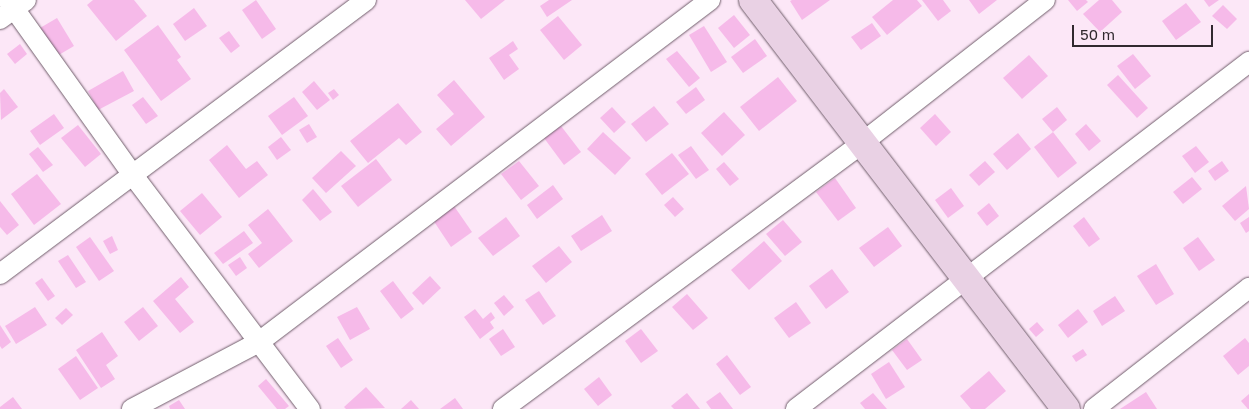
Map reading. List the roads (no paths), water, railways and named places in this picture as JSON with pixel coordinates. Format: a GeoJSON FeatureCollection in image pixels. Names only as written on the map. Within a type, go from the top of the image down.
{"type":"FeatureCollection","features":[{"type":"Feature","properties":{"kind":"street"},"geometry":{"type":"LineString","coordinates":[[0,274],[366,0]]}},
{"type":"Feature","properties":{"kind":"street"},"geometry":{"type":"LineString","coordinates":[[132,409],[260,342],[710,0]]}},
{"type":"Feature","properties":{"kind":"street"},"geometry":{"type":"LineString","coordinates":[[753,0],[1066,409]]}},
{"type":"Feature","properties":{"kind":"street"},"geometry":{"type":"LineString","coordinates":[[503,409],[862,143],[1045,0]]}},
{"type":"Feature","properties":{"kind":"street"},"geometry":{"type":"LineString","coordinates":[[12,7],[132,174],[310,409]]}},
{"type":"Feature","properties":{"kind":"street"},"geometry":{"type":"LineString","coordinates":[[796,409],[964,276],[1249,62]]}},
{"type":"Feature","properties":{"kind":"street"},"geometry":{"type":"LineString","coordinates":[[1094,409],[1249,288]]}}]}
